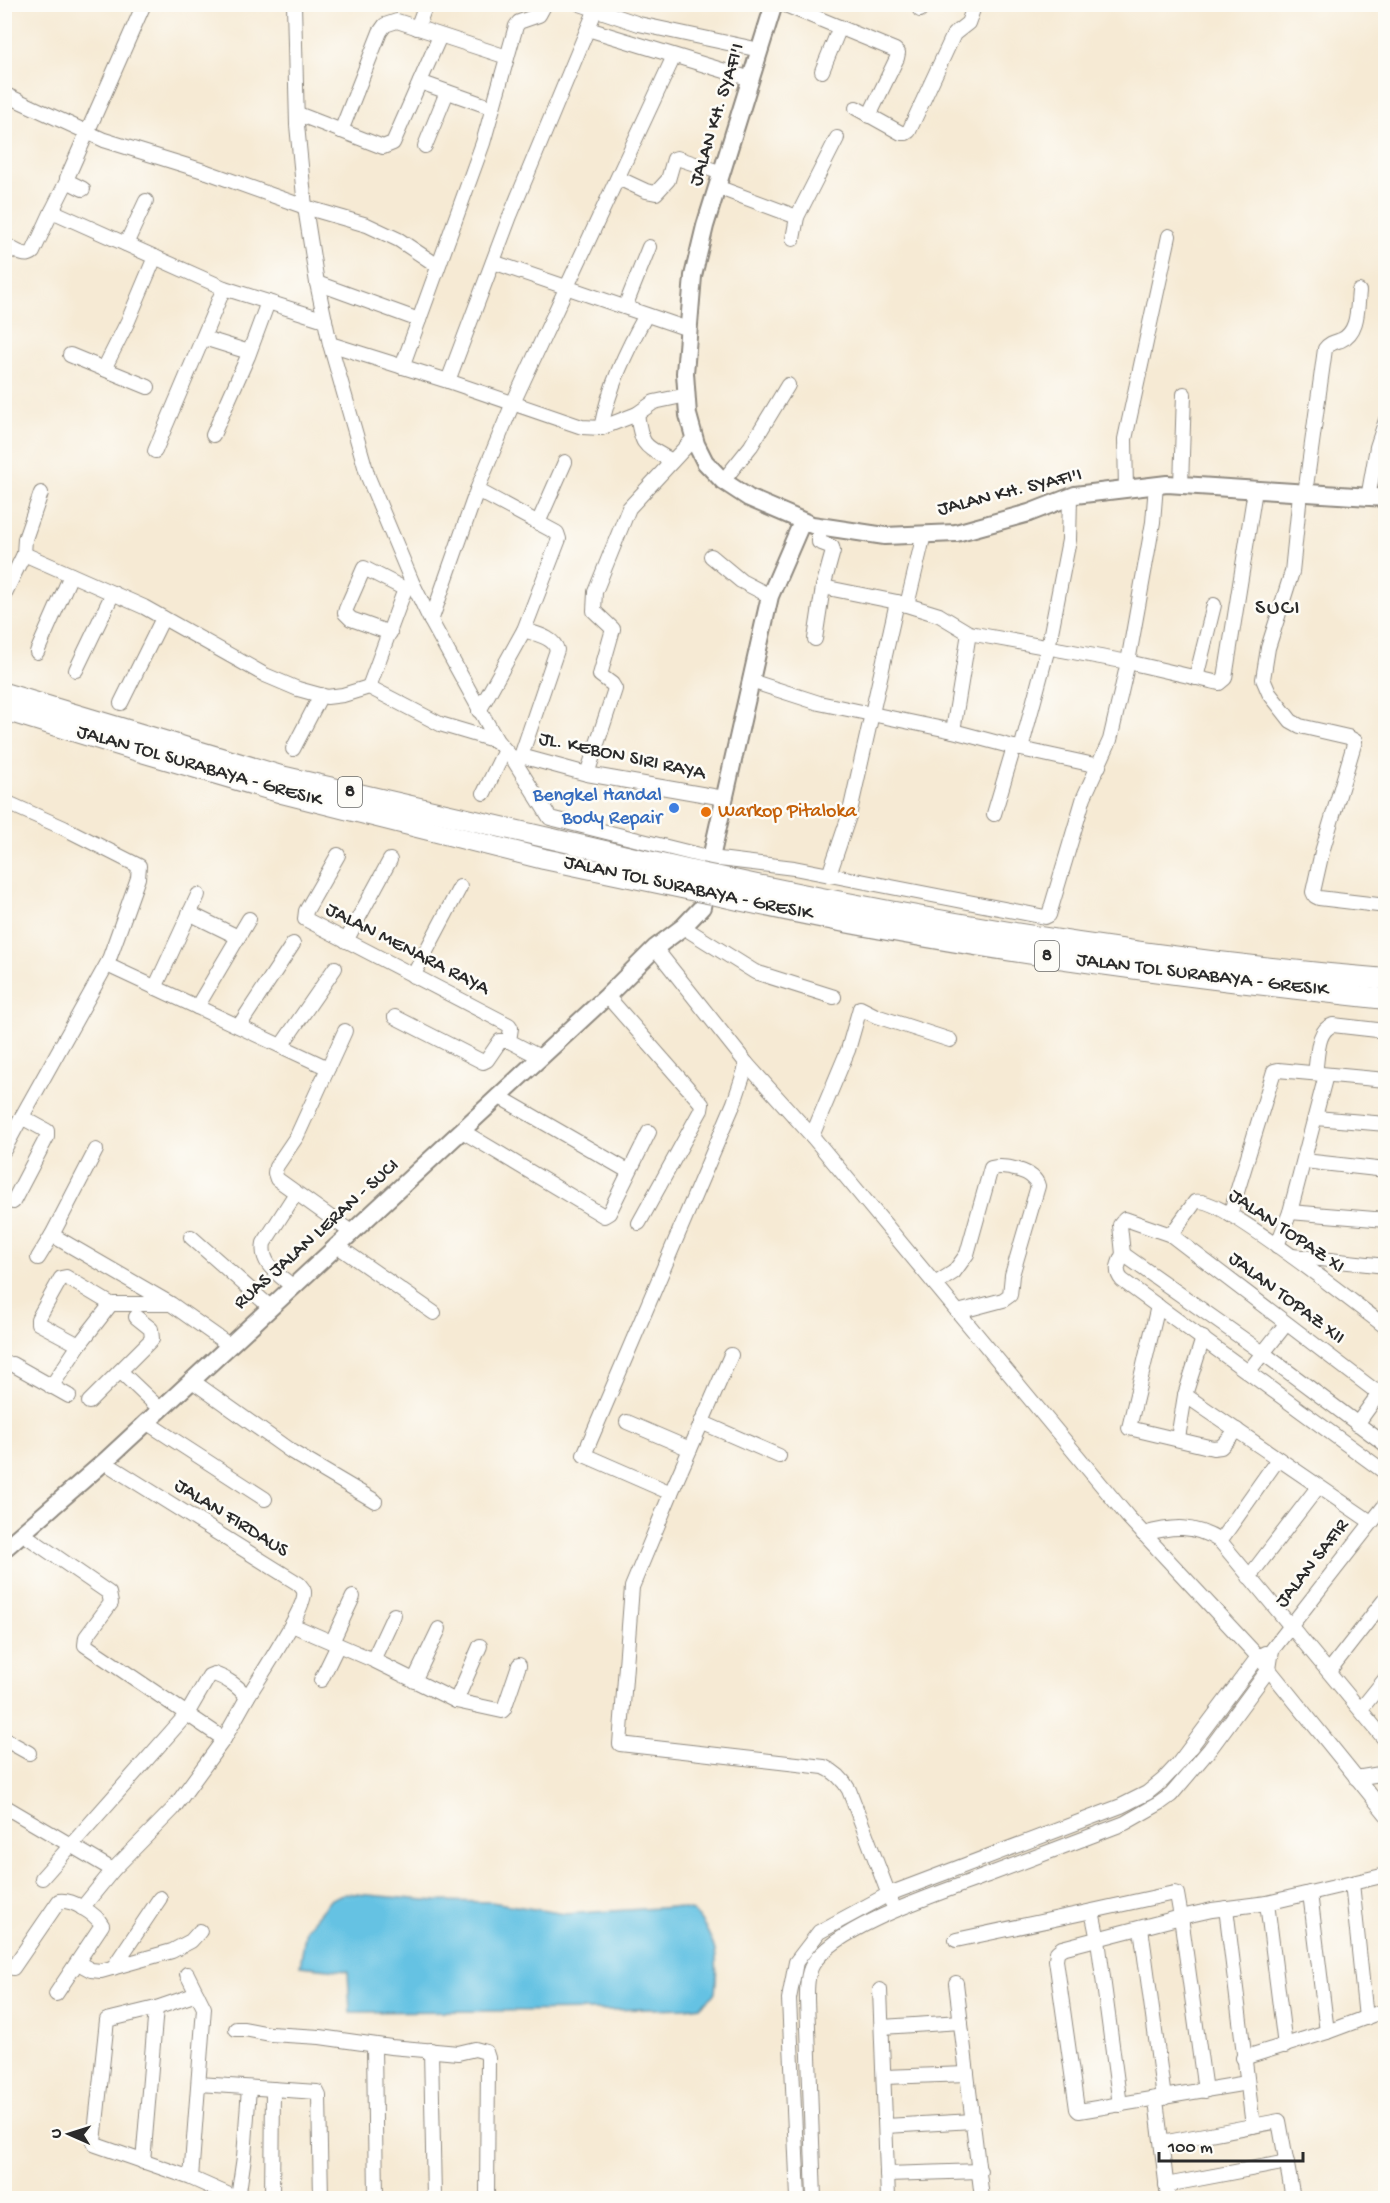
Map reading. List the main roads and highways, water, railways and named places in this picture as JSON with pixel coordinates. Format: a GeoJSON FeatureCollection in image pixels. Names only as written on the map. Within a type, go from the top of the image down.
{"type":"FeatureCollection","features":[{"type":"Feature","properties":{"kind":"highway","name":"JALAN TOL SURABAYA - GRESIK"},"geometry":{"type":"LineString","coordinates":[[4,693],[280,776],[706,883],[814,916],[1095,963],[1386,999]]}},
{"type":"Feature","properties":{"kind":"highway","name":"JALAN TOL SURABAYA - GRESIK"},"geometry":{"type":"LineString","coordinates":[[4,710],[282,793],[544,859],[1179,957],[1386,980]]}},
{"type":"Feature","properties":{"kind":"main road","name":"JALAN KH. SYAFI'I"},"geometry":{"type":"LineString","coordinates":[[774,4],[719,180],[693,276],[685,373],[688,415],[694,438],[705,462],[723,481],[749,498],[819,528],[885,536],[956,533],[1029,513],[1070,497],[1156,485],[1386,498]]}},
{"type":"Feature","properties":{"kind":"main road"},"geometry":{"type":"LineString","coordinates":[[706,883],[770,596],[802,522]]}},
{"type":"Feature","properties":{"kind":"main road","name":"RUAS JALAN LERAN - SUCI"},"geometry":{"type":"LineString","coordinates":[[4,1549],[104,1462],[656,948],[683,927],[706,883]]}},
{"type":"Feature","properties":{"kind":"water"},"geometry":{"type":"Polygon","coordinates":[[[345,1893],[437,1901],[491,1902],[565,1914],[674,1907],[693,1911],[712,1940],[717,1969],[715,1993],[701,2006],[686,2008],[350,2012],[348,1971],[300,1966],[306,1929],[331,1899],[345,1893]]]}},
{"type":"Feature","properties":{"kind":"place","name":"Bengkel Handal Body Repair"},"geometry":{"type":"Point","coordinates":[674,808]}},
{"type":"Feature","properties":{"kind":"place","name":"Warkop Pitaloka"},"geometry":{"type":"Point","coordinates":[706,812]}},
{"type":"Feature","properties":{"kind":"district","name":"SUCI"},"geometry":{"type":"Point","coordinates":[1278,609]}}]}
